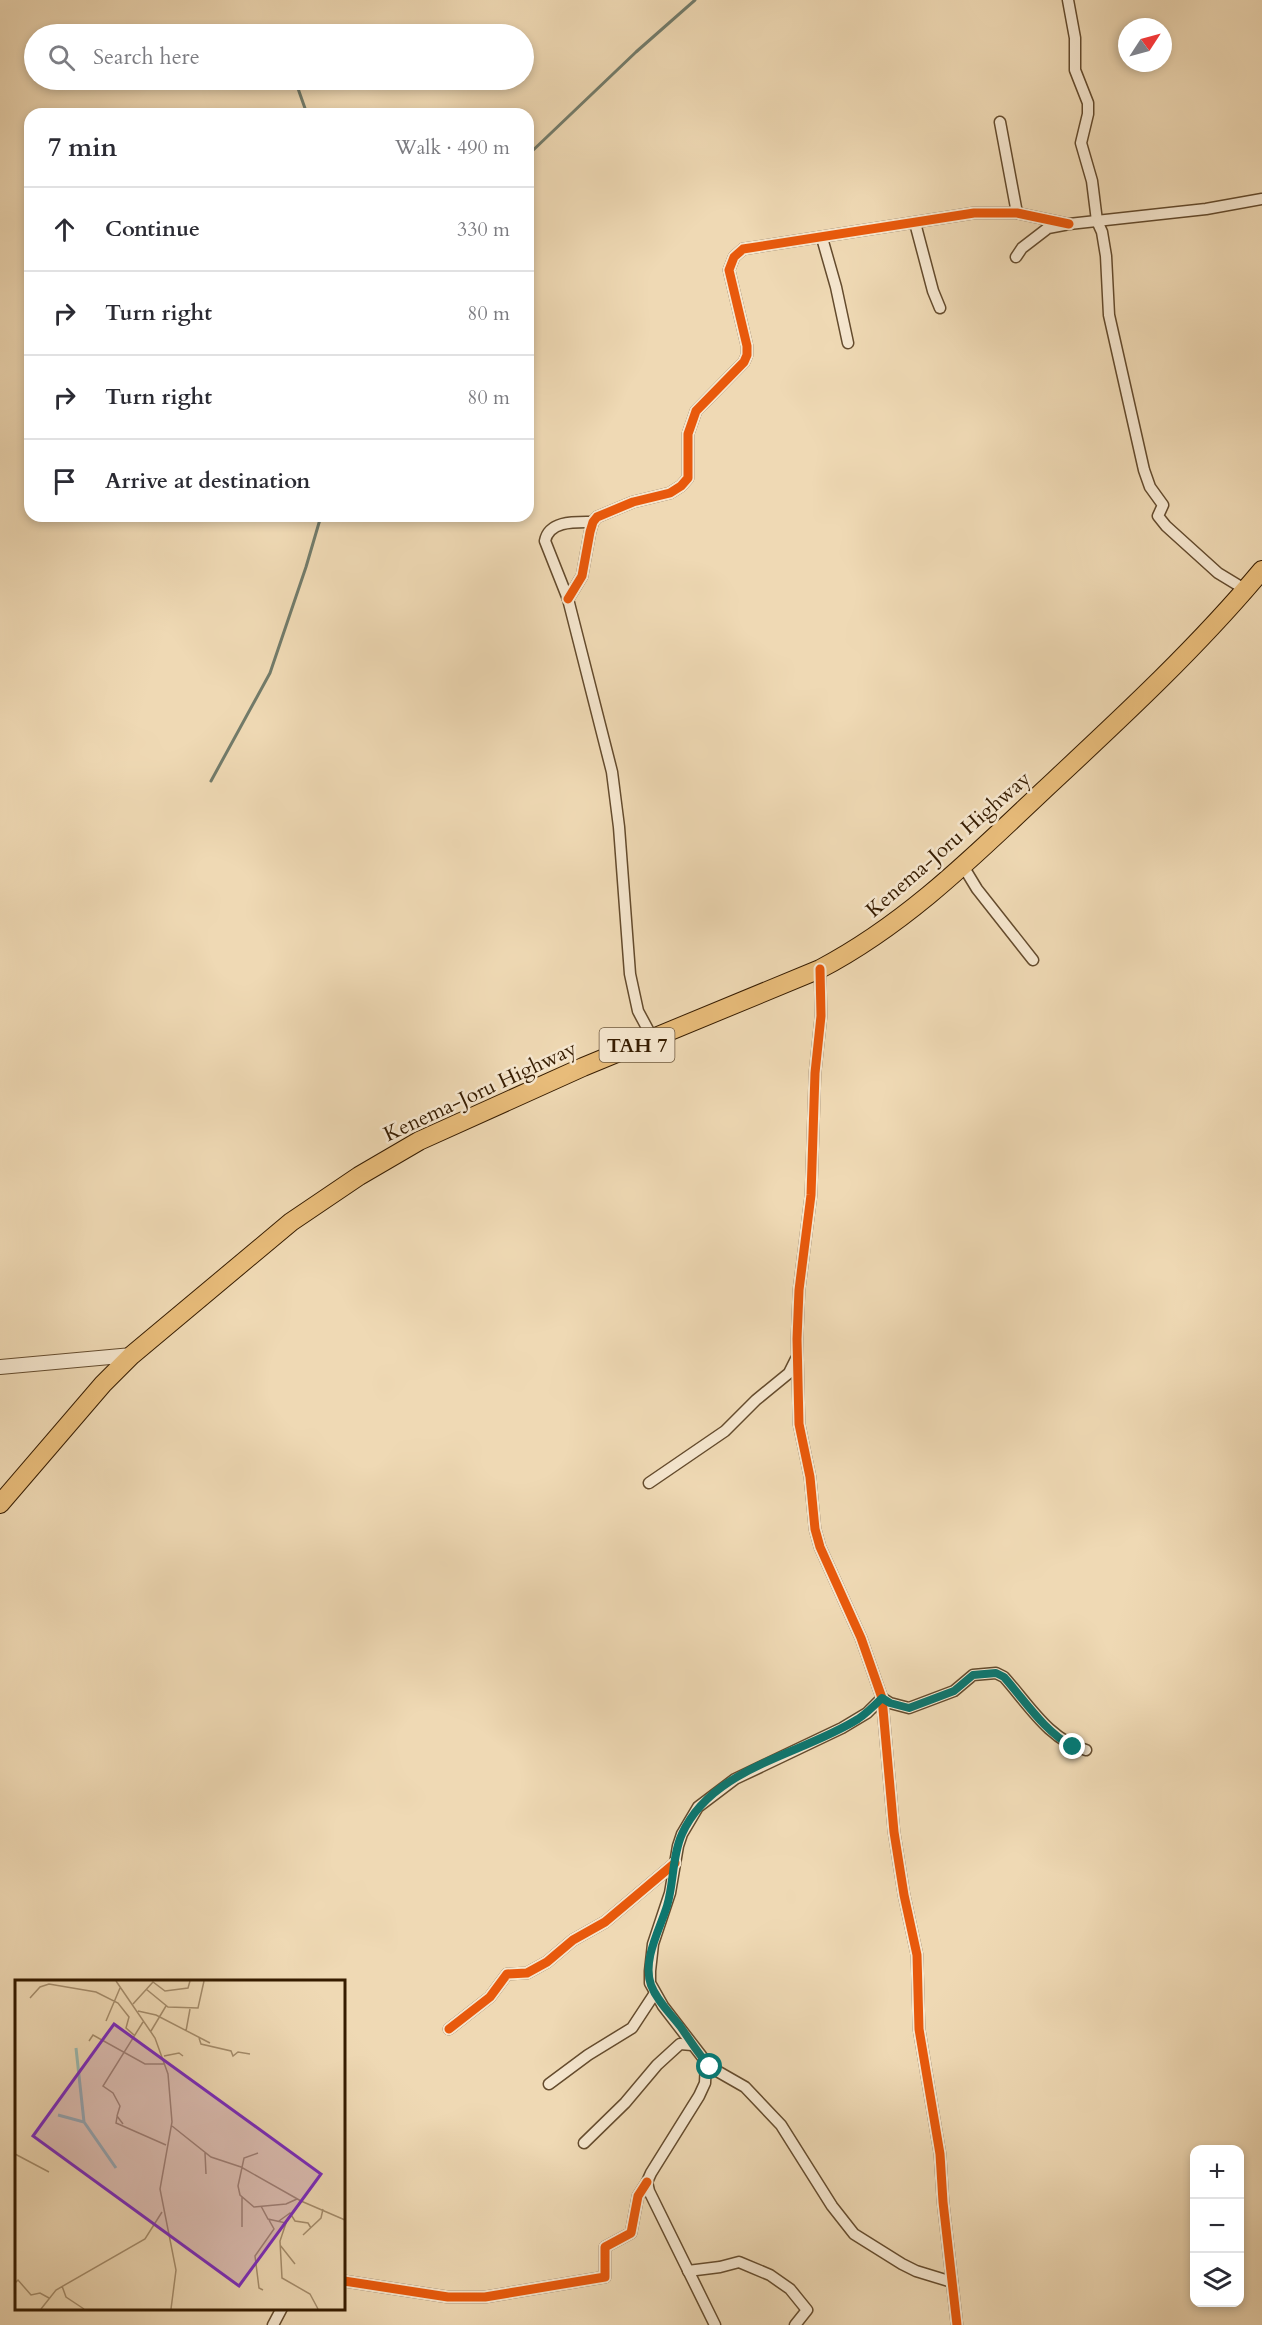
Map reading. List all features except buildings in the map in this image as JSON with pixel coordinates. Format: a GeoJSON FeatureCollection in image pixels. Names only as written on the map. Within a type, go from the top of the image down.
{"type":"FeatureCollection","features":[{"type":"Feature","properties":{"kind":"highway","name":"Kenema-Joru Highway"},"geometry":{"type":"LineString","coordinates":[[0,1504],[103,1384],[132,1355],[291,1222],[380,1163],[440,1131],[583,1067],[820,969],[848,955],[880,933],[963,866],[1180,660],[1262,570]]}},
{"type":"Feature","properties":{"kind":"street"},"geometry":{"type":"LineString","coordinates":[[1068,0],[1075,38],[1075,70],[1088,103],[1088,114],[1081,143],[1092,181],[1097,221],[1102,232],[1106,256],[1109,315],[1144,470],[1150,487],[1163,505],[1158,516],[1166,526],[1218,573],[1245,590]]}},
{"type":"Feature","properties":{"kind":"street"},"geometry":{"type":"LineString","coordinates":[[1000,122],[1017,213]]}},
{"type":"Feature","properties":{"kind":"street"},"geometry":{"type":"LineString","coordinates":[[1016,257],[1022,248],[1048,228],[1206,209],[1262,199]]}},
{"type":"Feature","properties":{"kind":"street"},"geometry":{"type":"LineString","coordinates":[[568,600],[582,576],[593,522],[597,517],[633,502],[670,493],[688,478],[688,434],[696,411],[718,386],[737,370],[747,355],[747,346],[729,277],[734,257],[743,249],[974,213],[1017,213],[1069,224]]}},
{"type":"Feature","properties":{"kind":"street"},"geometry":{"type":"LineString","coordinates":[[915,223],[933,291],[940,308]]}},
{"type":"Feature","properties":{"kind":"street"},"geometry":{"type":"LineString","coordinates":[[822,238],[836,286],[848,343]]}},
{"type":"Feature","properties":{"kind":"street"},"geometry":{"type":"LineString","coordinates":[[593,522],[562,524],[551,529],[545,537],[568,600],[612,772],[619,827],[630,974],[638,1011],[654,1039]]}},
{"type":"Feature","properties":{"kind":"street"},"geometry":{"type":"LineString","coordinates":[[963,866],[977,890],[1033,960]]}},
{"type":"Feature","properties":{"kind":"street"},"geometry":{"type":"LineString","coordinates":[[820,969],[821,1016],[815,1073],[811,1195],[799,1290],[797,1356],[799,1425],[810,1477],[815,1529],[827,1567],[861,1638],[882,1698],[896,1854],[917,1954],[919,2029],[940,2154],[957,2325]]}},
{"type":"Feature","properties":{"kind":"street"},"geometry":{"type":"LineString","coordinates":[[0,1367],[132,1355]]}},
{"type":"Feature","properties":{"kind":"street"},"geometry":{"type":"LineString","coordinates":[[649,1484],[725,1431],[756,1400],[789,1373],[797,1356]]}},
{"type":"Feature","properties":{"kind":"street"},"geometry":{"type":"LineString","coordinates":[[882,1698],[890,1703],[909,1708],[954,1691],[973,1675],[996,1673],[1004,1677],[1058,1738],[1086,1750]]}},
{"type":"Feature","properties":{"kind":"street"},"geometry":{"type":"LineString","coordinates":[[882,1698],[857,1719],[735,1779],[698,1808],[682,1834],[669,1899],[651,1956],[650,1983],[706,2062],[744,2087],[781,2125],[838,2214],[854,2234],[916,2271],[952,2282]]}},
{"type":"Feature","properties":{"kind":"street"},"geometry":{"type":"LineString","coordinates":[[449,2029],[490,1997],[507,1974],[527,1973],[547,1962],[573,1940],[605,1922],[675,1863]]}},
{"type":"Feature","properties":{"kind":"street"},"geometry":{"type":"LineString","coordinates":[[549,2084],[588,2055],[632,2028],[655,1993]]}},
{"type":"Feature","properties":{"kind":"street"},"geometry":{"type":"LineString","coordinates":[[584,2144],[625,2103],[657,2065],[680,2044],[692,2045]]}},
{"type":"Feature","properties":{"kind":"street"},"geometry":{"type":"LineString","coordinates":[[345,2281],[448,2297],[476,2297],[605,2277],[605,2247],[631,2233],[638,2196],[699,2096],[705,2083],[706,2062]]}},
{"type":"Feature","properties":{"kind":"street"},"geometry":{"type":"LineString","coordinates":[[647,2182],[649,2191],[715,2325]]}},
{"type":"Feature","properties":{"kind":"street"},"geometry":{"type":"LineString","coordinates":[[688,2271],[739,2262],[770,2275],[789,2289],[807,2310],[795,2325]]}},
{"type":"Feature","properties":{"kind":"street"},"geometry":{"type":"LineString","coordinates":[[273,2325],[281,2310]]}},
{"type":"Feature","properties":{"kind":"waterway"},"geometry":{"type":"LineString","coordinates":[[534,149],[636,52],[695,0]]}},
{"type":"Feature","properties":{"kind":"waterway"},"geometry":{"type":"LineString","coordinates":[[299,90],[305,108]]}},
{"type":"Feature","properties":{"kind":"waterway"},"geometry":{"type":"LineString","coordinates":[[211,781],[270,673],[319,522]]}},
{"type":"Feature","properties":{"kind":"cycle path"},"geometry":{"type":"LineString","coordinates":[[568,599],[582,576],[590,532],[597,517],[633,502],[670,493],[688,478],[688,434],[696,411],[744,362],[747,355],[747,346],[729,270],[734,257],[743,249],[974,213],[1017,213],[1069,224]]}},
{"type":"Feature","properties":{"kind":"cycle path"},"geometry":{"type":"LineString","coordinates":[[820,969],[821,1016],[815,1073],[811,1195],[799,1290],[797,1339],[799,1424],[810,1477],[815,1529],[820,1547],[861,1638],[882,1698],[894,1832],[917,1955],[919,2029],[940,2154],[957,2325]]}},
{"type":"Feature","properties":{"kind":"cycle path"},"geometry":{"type":"LineString","coordinates":[[449,2029],[490,1997],[507,1974],[527,1973],[547,1962],[573,1940],[605,1922],[675,1863]]}},
{"type":"Feature","properties":{"kind":"cycle path"},"geometry":{"type":"LineString","coordinates":[[345,2281],[448,2297],[485,2297],[605,2277],[605,2247],[631,2233],[638,2196],[647,2182]]}},
{"type":"Feature","properties":{"kind":"route"},"geometry":{"type":"LineString","coordinates":[[710,2067],[663,2006],[650,1983],[650,1971],[653,1944],[670,1893],[682,1834],[698,1808],[711,1796],[735,1779],[842,1728],[867,1713],[882,1698],[890,1703],[909,1708],[954,1691],[973,1675],[986,1672],[1004,1677],[1046,1726],[1058,1738],[1073,1747]]}}]}
